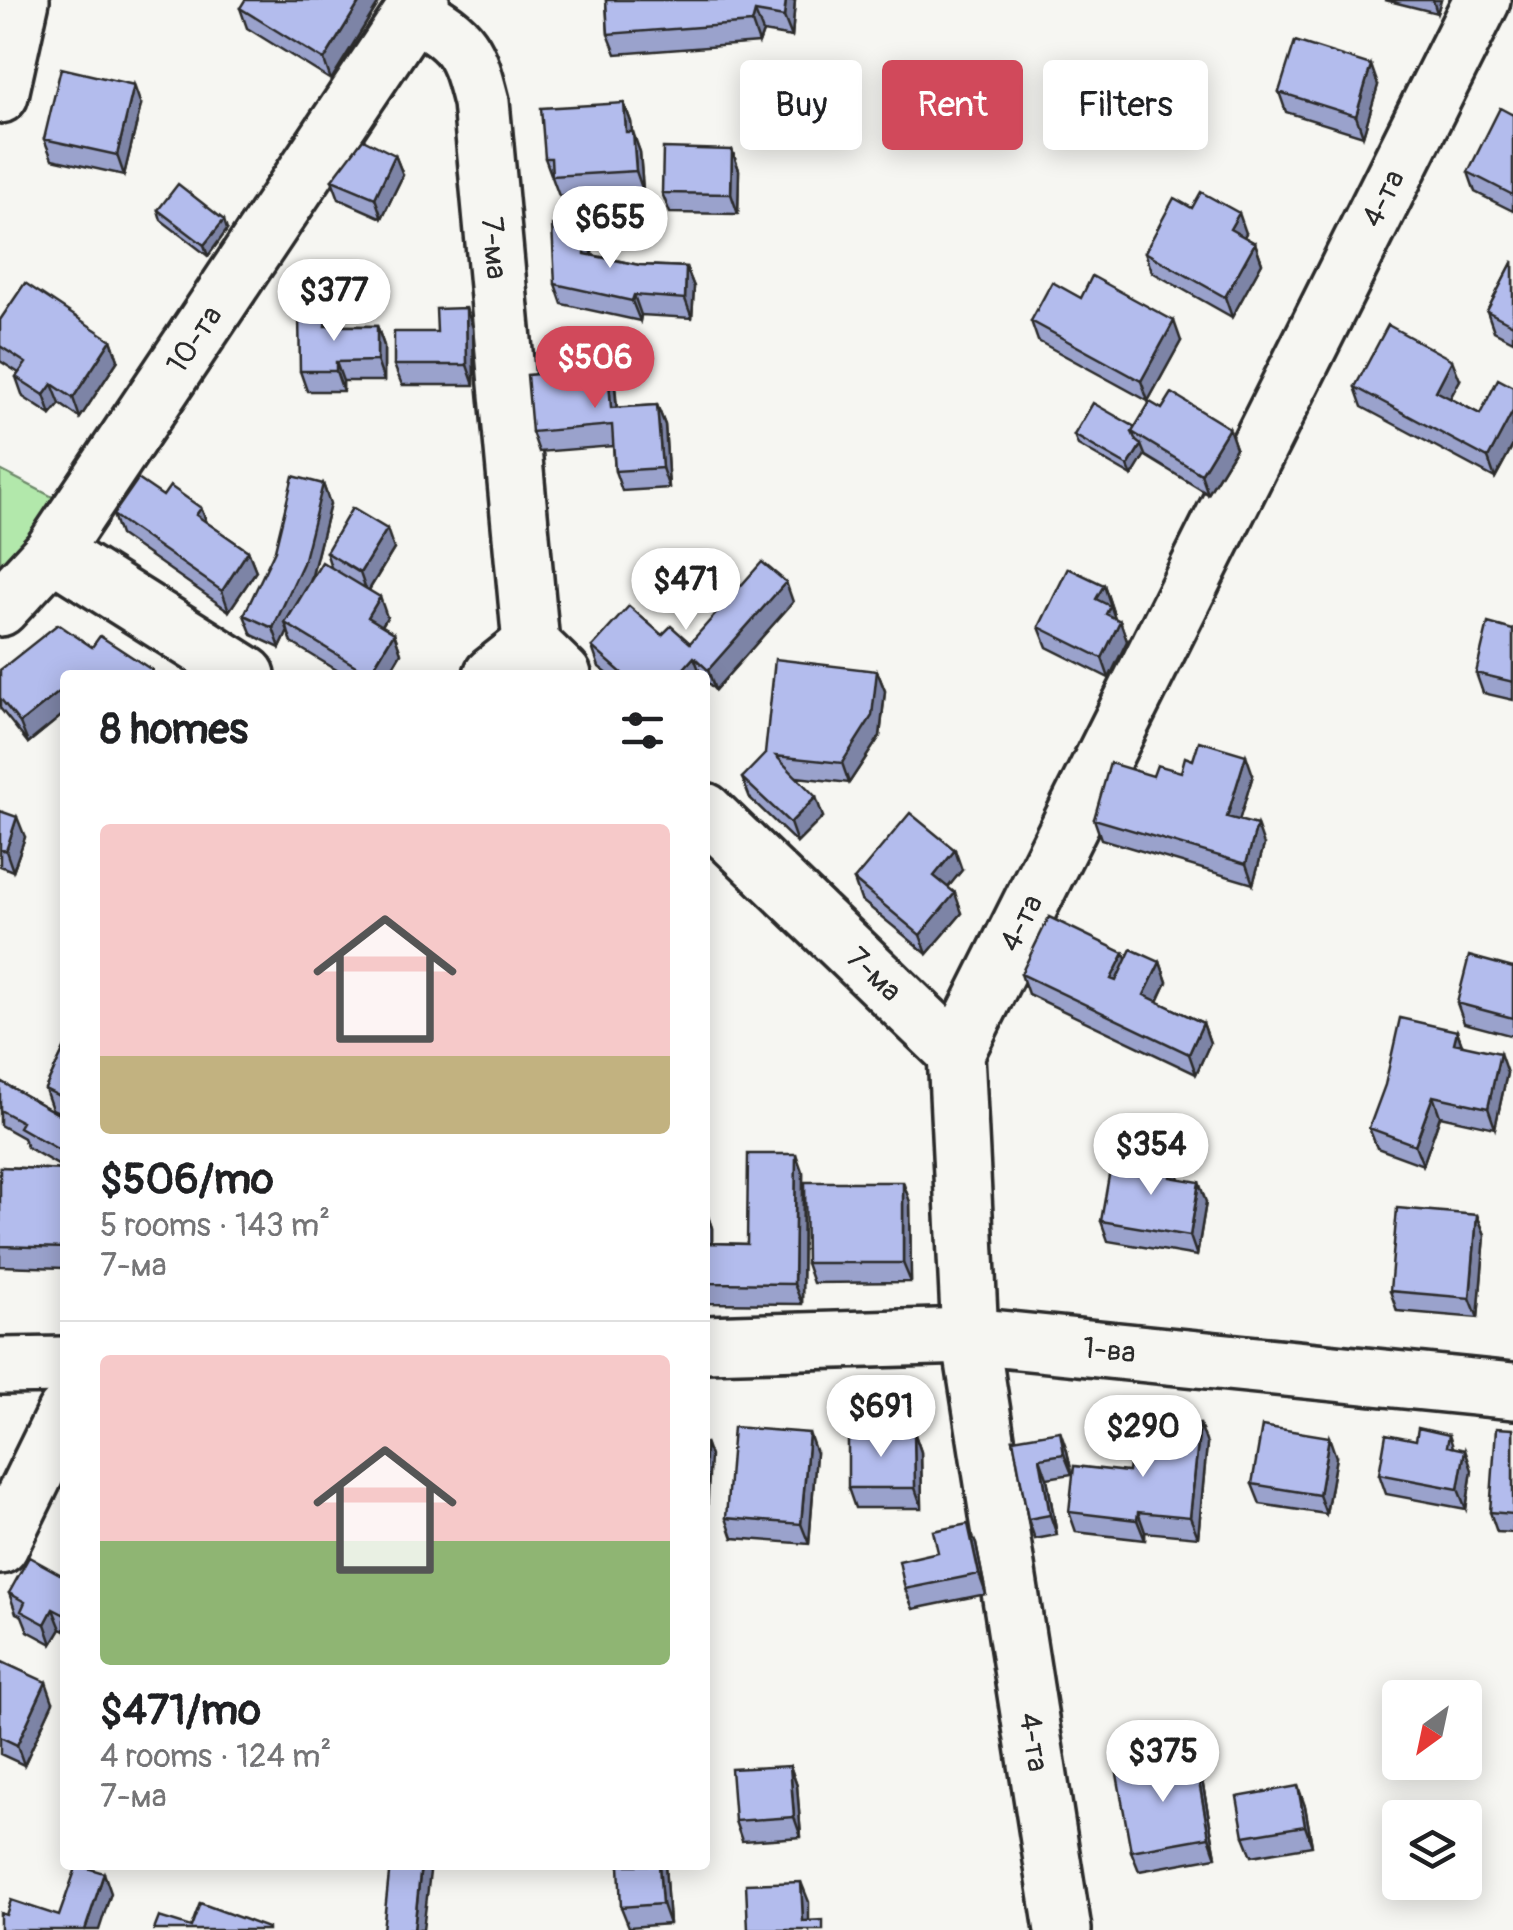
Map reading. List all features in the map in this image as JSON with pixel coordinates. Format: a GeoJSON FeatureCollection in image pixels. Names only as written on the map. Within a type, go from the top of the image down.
{"type":"FeatureCollection","features":[{"type":"Feature","properties":{"kind":"street"},"geometry":{"type":"LineString","coordinates":[[0,95],[21,0]]}},
{"type":"Feature","properties":{"kind":"street","name":"4-та"},"geometry":{"type":"LineString","coordinates":[[1063,1930],[970,1336],[956,1053],[1482,0]]}},
{"type":"Feature","properties":{"kind":"street","name":"7-ма"},"geometry":{"type":"LineString","coordinates":[[418,6],[470,58],[481,102],[529,665]]}},
{"type":"Feature","properties":{"kind":"street","name":"10-та"},"geometry":{"type":"LineString","coordinates":[[0,608],[52,552],[418,6]]}},
{"type":"Feature","properties":{"kind":"street"},"geometry":{"type":"LineString","coordinates":[[52,552],[240,670]]}},
{"type":"Feature","properties":{"kind":"street","name":"7-ма"},"geometry":{"type":"LineString","coordinates":[[710,816],[956,1053]]}},
{"type":"Feature","properties":{"kind":"street","name":"1-ва"},"geometry":{"type":"LineString","coordinates":[[710,1344],[970,1336],[1513,1391]]}},
{"type":"Feature","properties":{"kind":"street"},"geometry":{"type":"LineString","coordinates":[[0,1366],[60,1365]]}},
{"type":"Feature","properties":{"kind":"street"},"geometry":{"type":"LineString","coordinates":[[0,1546],[60,1423]]}},
{"type":"Feature","properties":{"kind":"green space"},"geometry":{"type":"Polygon","coordinates":[[[0,470],[80,511],[0,600],[0,470]]]}},
{"type":"Feature","properties":{"kind":"building"},"geometry":{"type":"Polygon","coordinates":[[[245,0],[361,0],[324,60],[240,8],[245,0]]]}},
{"type":"Feature","properties":{"kind":"building"},"geometry":{"type":"Polygon","coordinates":[[[606,0],[786,0],[784,17],[755,12],[752,23],[608,34],[606,0]]]}},
{"type":"Feature","properties":{"kind":"building"},"geometry":{"type":"Polygon","coordinates":[[[1295,41],[1371,65],[1356,116],[1279,92],[1295,41]]]}},
{"type":"Feature","properties":{"kind":"building"},"geometry":{"type":"Polygon","coordinates":[[[61,68],[134,85],[117,155],[44,139],[61,68]]]}},
{"type":"Feature","properties":{"kind":"building"},"geometry":{"type":"Polygon","coordinates":[[[624,103],[626,132],[633,132],[636,171],[552,176],[551,158],[545,158],[541,108],[624,103]]]}},
{"type":"Feature","properties":{"kind":"building"},"geometry":{"type":"Polygon","coordinates":[[[1500,108],[1513,115],[1513,195],[1468,172],[1500,108]]]}},
{"type":"Feature","properties":{"kind":"building"},"geometry":{"type":"Polygon","coordinates":[[[363,139],[395,155],[375,198],[332,180],[363,139]]]}},
{"type":"Feature","properties":{"kind":"building"},"geometry":{"type":"Polygon","coordinates":[[[663,148],[732,150],[731,194],[662,193],[663,148]]]}},
{"type":"Feature","properties":{"kind":"building"},"geometry":{"type":"Polygon","coordinates":[[[178,184],[224,220],[204,245],[158,210],[178,184]]]}},
{"type":"Feature","properties":{"kind":"building"},"geometry":{"type":"Polygon","coordinates":[[[1201,192],[1239,213],[1230,229],[1255,243],[1225,297],[1145,252],[1174,198],[1192,208],[1201,192]]]}},
{"type":"Feature","properties":{"kind":"building"},"geometry":{"type":"Polygon","coordinates":[[[585,224],[585,254],[639,265],[686,267],[685,299],[634,295],[632,301],[555,284],[552,225],[585,224]]]}},
{"type":"Feature","properties":{"kind":"building"},"geometry":{"type":"Polygon","coordinates":[[[1513,261],[1513,325],[1487,311],[1513,261]]]}},
{"type":"Feature","properties":{"kind":"building"},"geometry":{"type":"Polygon","coordinates":[[[1092,276],[1174,321],[1141,381],[1031,321],[1052,282],[1081,298],[1092,276]]]}},
{"type":"Feature","properties":{"kind":"building"},"geometry":{"type":"Polygon","coordinates":[[[25,283],[111,340],[73,398],[52,384],[44,395],[16,377],[26,363],[0,346],[0,320],[25,283]]]}},
{"type":"Feature","properties":{"kind":"building"},"geometry":{"type":"Polygon","coordinates":[[[466,308],[467,365],[394,365],[394,332],[437,332],[436,309],[466,308]]]}},
{"type":"Feature","properties":{"kind":"building"},"geometry":{"type":"Polygon","coordinates":[[[299,315],[326,315],[325,326],[377,326],[377,361],[336,362],[336,371],[300,371],[299,315]]]}},
{"type":"Feature","properties":{"kind":"building"},"geometry":{"type":"Polygon","coordinates":[[[1388,325],[1452,360],[1436,391],[1480,414],[1498,379],[1513,387],[1513,411],[1488,458],[1355,387],[1388,325]]]}},
{"type":"Feature","properties":{"kind":"building"},"geometry":{"type":"Polygon","coordinates":[[[607,354],[611,408],[657,405],[662,468],[615,471],[612,425],[532,432],[527,375],[572,371],[571,356],[607,354]]]}},
{"type":"Feature","properties":{"kind":"building"},"geometry":{"type":"Polygon","coordinates":[[[1172,393],[1229,428],[1201,474],[1132,432],[1150,402],[1162,409],[1172,393]]]}},
{"type":"Feature","properties":{"kind":"building"},"geometry":{"type":"Polygon","coordinates":[[[1093,403],[1135,427],[1132,432],[1141,445],[1128,466],[1074,435],[1093,403]]]}},
{"type":"Feature","properties":{"kind":"building"},"geometry":{"type":"Polygon","coordinates":[[[293,476],[323,484],[303,563],[273,628],[244,615],[275,550],[293,476]]]}},
{"type":"Feature","properties":{"kind":"building"},"geometry":{"type":"Polygon","coordinates":[[[138,479],[163,496],[170,486],[201,508],[196,515],[248,551],[222,591],[113,515],[138,479]]]}},
{"type":"Feature","properties":{"kind":"building"},"geometry":{"type":"Polygon","coordinates":[[[352,508],[387,529],[360,573],[326,552],[352,508]]]}},
{"type":"Feature","properties":{"kind":"building"},"geometry":{"type":"Polygon","coordinates":[[[322,562],[380,597],[368,617],[394,633],[371,670],[362,670],[285,623],[322,562]]]}},
{"type":"Feature","properties":{"kind":"building"},"geometry":{"type":"Polygon","coordinates":[[[762,562],[786,582],[708,670],[694,657],[682,670],[618,670],[592,647],[629,606],[662,635],[671,626],[690,643],[762,562]]]}},
{"type":"Feature","properties":{"kind":"building"},"geometry":{"type":"Polygon","coordinates":[[[1068,568],[1104,585],[1096,599],[1110,606],[1106,614],[1120,621],[1102,658],[1039,627],[1068,568]]]}},
{"type":"Feature","properties":{"kind":"building"},"geometry":{"type":"Polygon","coordinates":[[[1488,623],[1513,630],[1513,682],[1476,673],[1488,623]]]}},
{"type":"Feature","properties":{"kind":"building"},"geometry":{"type":"Polygon","coordinates":[[[58,624],[92,647],[100,636],[152,670],[60,670],[60,693],[20,723],[0,698],[0,670],[58,624]]]}},
{"type":"Feature","properties":{"kind":"building"},"geometry":{"type":"Polygon","coordinates":[[[775,659],[877,671],[872,716],[842,763],[776,756],[816,797],[790,823],[742,778],[765,754],[775,659]]]}},
{"type":"Feature","properties":{"kind":"building"},"geometry":{"type":"Polygon","coordinates":[[[1199,741],[1246,755],[1227,817],[1257,825],[1246,864],[1094,819],[1110,763],[1153,776],[1157,765],[1181,772],[1185,757],[1193,760],[1199,741]]]}},
{"type":"Feature","properties":{"kind":"building"},"geometry":{"type":"Polygon","coordinates":[[[0,811],[17,817],[6,851],[0,849],[0,811]]]}},
{"type":"Feature","properties":{"kind":"building"},"geometry":{"type":"Polygon","coordinates":[[[910,813],[955,850],[934,876],[955,893],[920,935],[854,880],[910,813]]]}},
{"type":"Feature","properties":{"kind":"building"},"geometry":{"type":"Polygon","coordinates":[[[1049,917],[1124,953],[1111,979],[1116,981],[1131,949],[1160,962],[1144,995],[1203,1023],[1189,1054],[1021,974],[1049,917]]]}},
{"type":"Feature","properties":{"kind":"building"},"geometry":{"type":"Polygon","coordinates":[[[1469,956],[1513,968],[1513,1018],[1457,1003],[1469,956]]]}},
{"type":"Feature","properties":{"kind":"building"},"geometry":{"type":"Polygon","coordinates":[[[1400,1018],[1457,1031],[1454,1043],[1500,1053],[1488,1108],[1433,1096],[1415,1145],[1369,1128],[1385,1085],[1400,1018]]]}},
{"type":"Feature","properties":{"kind":"building"},"geometry":{"type":"Polygon","coordinates":[[[60,1058],[60,1096],[45,1089],[60,1058]]]}},
{"type":"Feature","properties":{"kind":"building"},"geometry":{"type":"Polygon","coordinates":[[[0,1081],[60,1115],[60,1150],[19,1127],[22,1122],[0,1110],[0,1081]]]}},
{"type":"Feature","properties":{"kind":"building"},"geometry":{"type":"Polygon","coordinates":[[[748,1154],[796,1154],[794,1284],[710,1283],[710,1243],[747,1244],[748,1154]]]}},
{"type":"Feature","properties":{"kind":"building"},"geometry":{"type":"Polygon","coordinates":[[[1140,1154],[1173,1159],[1170,1177],[1199,1182],[1190,1236],[1101,1221],[1110,1170],[1137,1175],[1140,1154]]]}},
{"type":"Feature","properties":{"kind":"building"},"geometry":{"type":"Polygon","coordinates":[[[0,1167],[60,1170],[60,1248],[0,1246],[0,1167]]]}},
{"type":"Feature","properties":{"kind":"building"},"geometry":{"type":"Polygon","coordinates":[[[805,1182],[903,1182],[903,1263],[806,1263],[805,1182]]]}},
{"type":"Feature","properties":{"kind":"building"},"geometry":{"type":"Polygon","coordinates":[[[1397,1208],[1477,1215],[1470,1298],[1390,1291],[1397,1208]]]}},
{"type":"Feature","properties":{"kind":"building"},"geometry":{"type":"Polygon","coordinates":[[[1162,1421],[1200,1424],[1190,1517],[1138,1512],[1137,1520],[1069,1512],[1074,1466],[1128,1472],[1130,1455],[1158,1458],[1162,1421]]]}},
{"type":"Feature","properties":{"kind":"building"},"geometry":{"type":"Polygon","coordinates":[[[1262,1426],[1329,1437],[1319,1495],[1252,1484],[1262,1426]]]}},
{"type":"Feature","properties":{"kind":"building"},"geometry":{"type":"Polygon","coordinates":[[[733,1427],[809,1433],[801,1524],[726,1518],[733,1427]]]}},
{"type":"Feature","properties":{"kind":"building"},"geometry":{"type":"Polygon","coordinates":[[[1418,1428],[1449,1435],[1447,1446],[1465,1450],[1458,1489],[1379,1474],[1386,1434],[1416,1440],[1418,1428]]]}},
{"type":"Feature","properties":{"kind":"building"},"geometry":{"type":"Polygon","coordinates":[[[1496,1428],[1513,1429],[1513,1514],[1490,1512],[1496,1428]]]}},
{"type":"Feature","properties":{"kind":"building"},"geometry":{"type":"Polygon","coordinates":[[[1060,1431],[1064,1454],[1040,1458],[1050,1515],[1028,1519],[1013,1439],[1060,1431]]]}},
{"type":"Feature","properties":{"kind":"building"},"geometry":{"type":"Polygon","coordinates":[[[848,1432],[914,1432],[915,1488],[848,1488],[848,1432]]]}},
{"type":"Feature","properties":{"kind":"building"},"geometry":{"type":"Polygon","coordinates":[[[968,1524],[979,1574],[905,1589],[899,1561],[938,1552],[933,1531],[968,1524]]]}},
{"type":"Feature","properties":{"kind":"building"},"geometry":{"type":"Polygon","coordinates":[[[29,1557],[60,1574],[60,1612],[53,1609],[45,1624],[21,1611],[25,1602],[9,1593],[29,1557]]]}},
{"type":"Feature","properties":{"kind":"building"},"geometry":{"type":"Polygon","coordinates":[[[0,1661],[46,1682],[17,1745],[0,1737],[0,1661]]]}},
{"type":"Feature","properties":{"kind":"building"},"geometry":{"type":"Polygon","coordinates":[[[1195,1760],[1209,1837],[1131,1851],[1117,1774],[1195,1760]]]}},
{"type":"Feature","properties":{"kind":"building"},"geometry":{"type":"Polygon","coordinates":[[[790,1766],[794,1817],[735,1821],[731,1769],[790,1766]]]}},
{"type":"Feature","properties":{"kind":"building"},"geometry":{"type":"Polygon","coordinates":[[[1298,1786],[1305,1826],[1244,1836],[1237,1797],[1298,1786]]]}},
{"type":"Feature","properties":{"kind":"building"},"geometry":{"type":"Polygon","coordinates":[[[75,1870],[104,1873],[85,1930],[0,1930],[0,1913],[6,1915],[11,1900],[59,1916],[75,1870]]]}},
{"type":"Feature","properties":{"kind":"building"},"geometry":{"type":"Polygon","coordinates":[[[389,1870],[420,1870],[414,1930],[383,1930],[389,1870]]]}},
{"type":"Feature","properties":{"kind":"building"},"geometry":{"type":"Polygon","coordinates":[[[619,1870],[659,1870],[662,1904],[621,1907],[619,1870]]]}},
{"type":"Feature","properties":{"kind":"building"},"geometry":{"type":"Polygon","coordinates":[[[801,1882],[803,1921],[823,1920],[823,1930],[748,1930],[746,1884],[801,1882]]]}},
{"type":"Feature","properties":{"kind":"building"},"geometry":{"type":"Polygon","coordinates":[[[200,1903],[268,1930],[154,1930],[159,1917],[191,1927],[200,1903]]]}}]}
